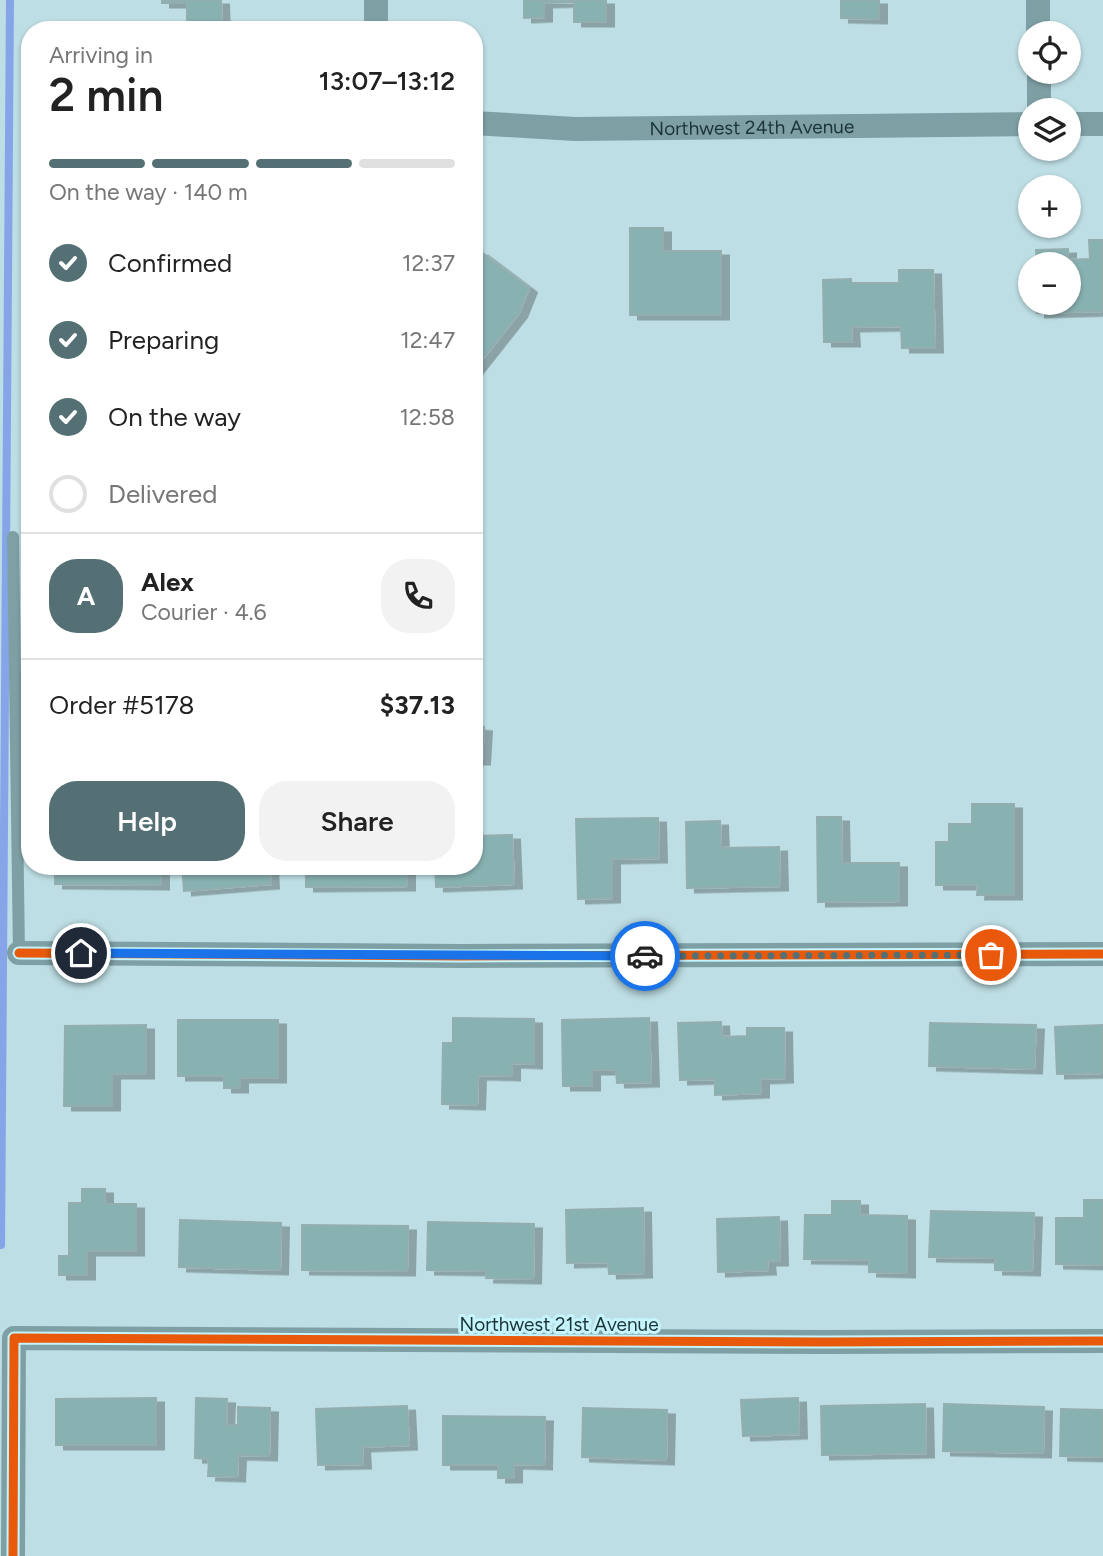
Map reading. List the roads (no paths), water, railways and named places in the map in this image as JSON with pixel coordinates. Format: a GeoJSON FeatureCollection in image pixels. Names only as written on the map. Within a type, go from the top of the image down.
{"type":"FeatureCollection","features":[{"type":"Feature","properties":{"kind":"street"},"geometry":{"type":"LineString","coordinates":[[376,0],[376,21]]}},
{"type":"Feature","properties":{"kind":"street"},"geometry":{"type":"LineString","coordinates":[[1038,0],[1038,21]]}},
{"type":"Feature","properties":{"kind":"street","name":"Northwest 24th Avenue"},"geometry":{"type":"LineString","coordinates":[[483,123],[575,128],[1018,124]]}},
{"type":"Feature","properties":{"kind":"street"},"geometry":{"type":"LineString","coordinates":[[1081,124],[1103,124]]}},
{"type":"Feature","properties":{"kind":"street"},"geometry":{"type":"LineString","coordinates":[[19,953],[461,956],[1103,954]]}},
{"type":"Feature","properties":{"kind":"street","name":"Northwest 21st Avenue"},"geometry":{"type":"LineString","coordinates":[[13,1556],[15,1338],[825,1342],[1103,1340]]}},
{"type":"Feature","properties":{"kind":"lane"},"geometry":{"type":"LineString","coordinates":[[13,537],[19,953]]}},
{"type":"Feature","properties":{"kind":"waterway"},"geometry":{"type":"LineString","coordinates":[[1,1245],[10,0]]}}]}
